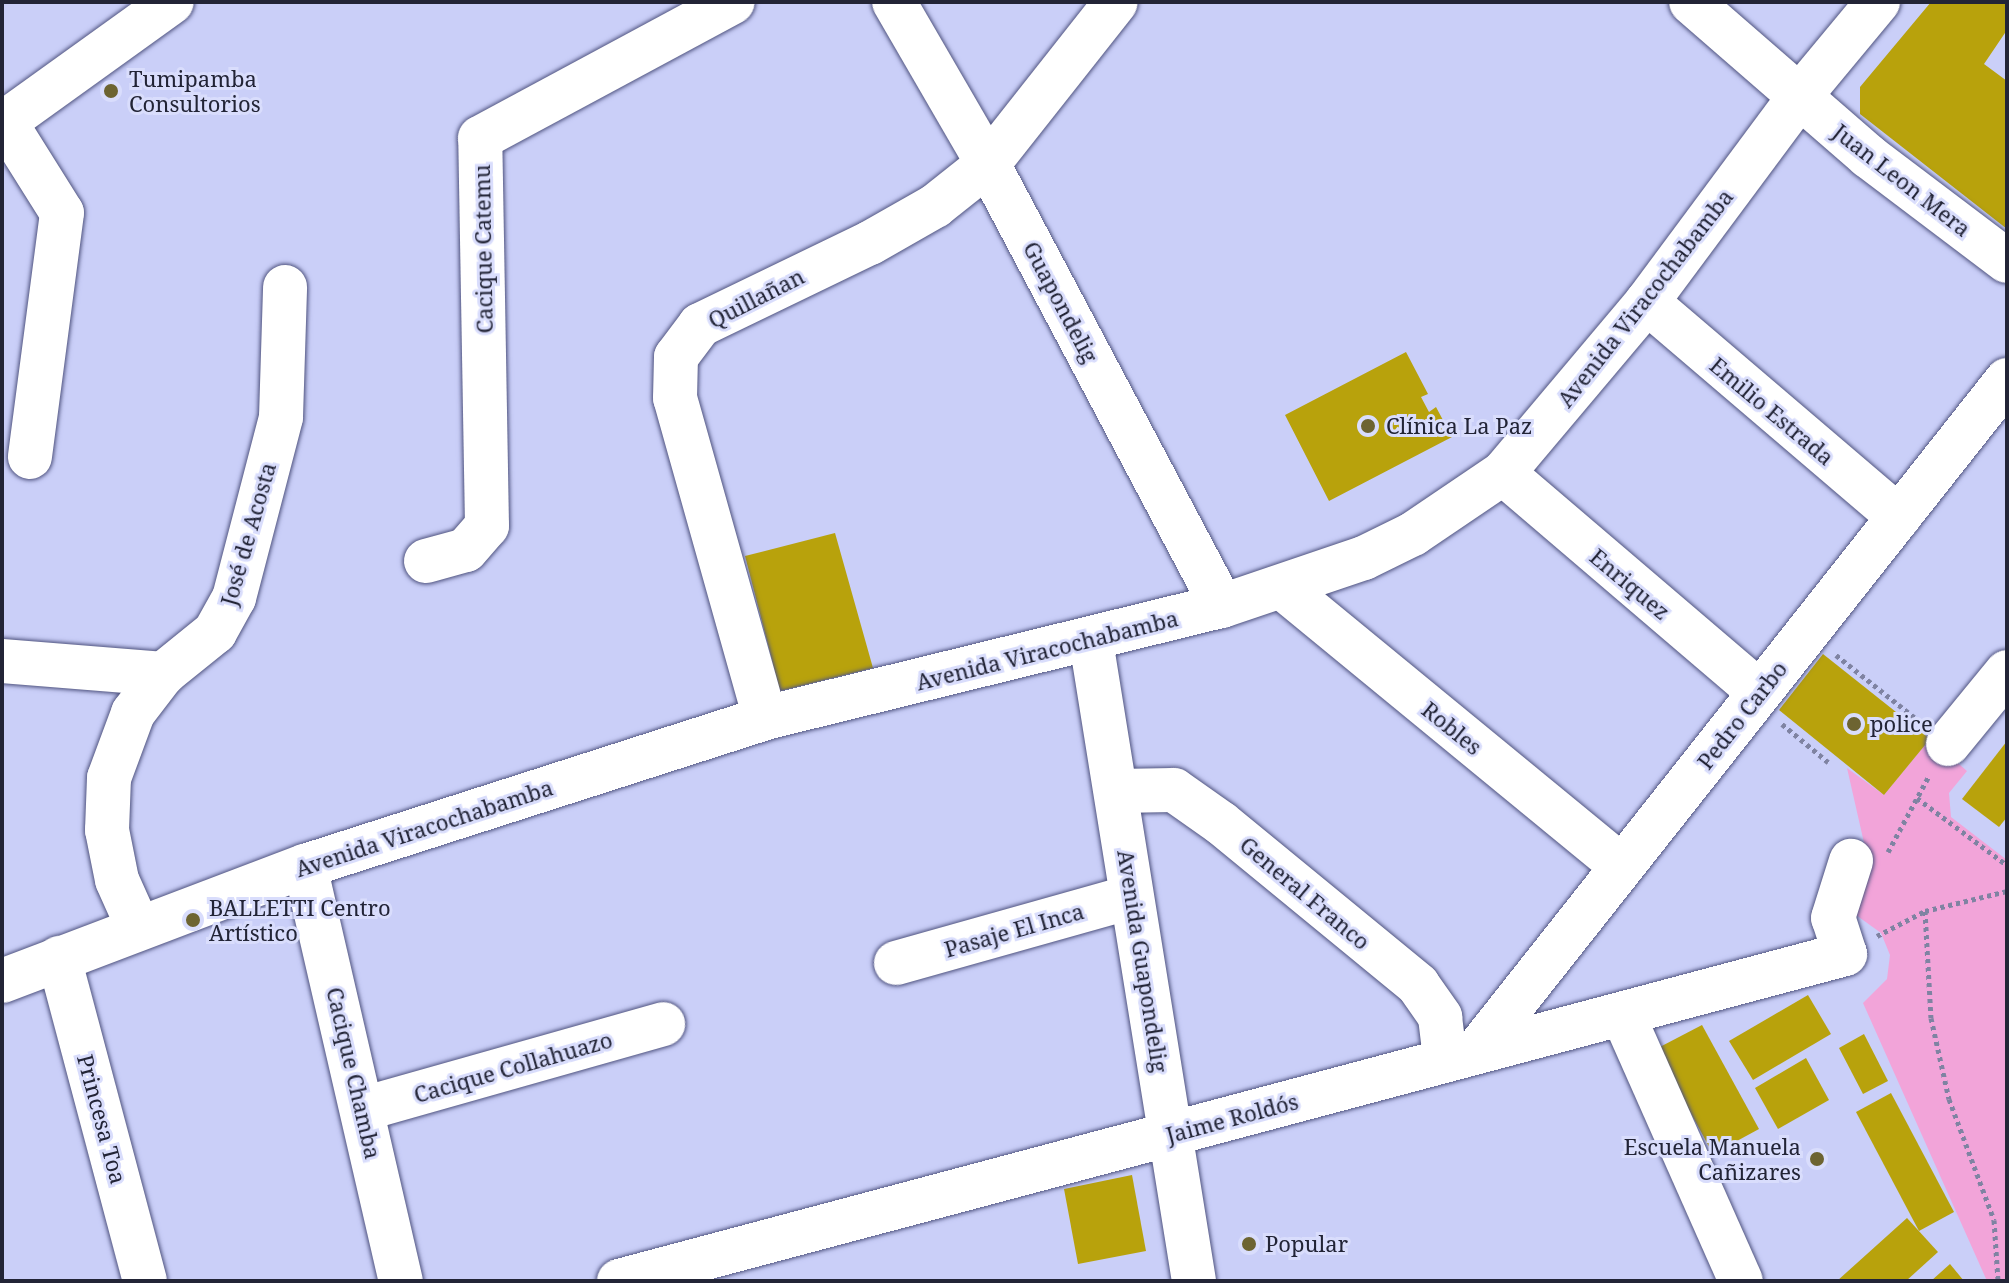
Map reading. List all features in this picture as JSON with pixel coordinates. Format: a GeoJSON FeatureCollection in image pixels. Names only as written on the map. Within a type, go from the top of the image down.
{"type":"FeatureCollection","features":[{"type":"Feature","properties":{"kind":"street"},"geometry":{"type":"LineString","coordinates":[[30,457],[62,213],[4,123],[172,2]]}},
{"type":"Feature","properties":{"kind":"street","name":"Cacique Catemu"},"geometry":{"type":"LineString","coordinates":[[426,561],[466,550],[487,526],[480,138],[733,2]]}},
{"type":"Feature","properties":{"kind":"street","name":"Guapondelig"},"geometry":{"type":"LineString","coordinates":[[894,2],[988,164],[1222,606]]}},
{"type":"Feature","properties":{"kind":"street","name":"Quillañan"},"geometry":{"type":"LineString","coordinates":[[765,718],[675,398],[676,357],[700,325],[870,243],[935,206],[988,164],[1116,2]]}},
{"type":"Feature","properties":{"kind":"street","name":"Juan Leon Mera"},"geometry":{"type":"LineString","coordinates":[[1691,2],[1799,97],[2007,261]]}},
{"type":"Feature","properties":{"kind":"street","name":"Avenida Viracochabamba"},"geometry":{"type":"LineString","coordinates":[[2,981],[305,866],[765,718],[1091,641],[1222,606],[1283,588],[1364,558],[1413,534],[1503,473],[1647,302],[1799,97],[1878,2]]}},
{"type":"Feature","properties":{"kind":"street","name":"José de Acosta"},"geometry":{"type":"LineString","coordinates":[[138,927],[117,880],[110,842],[109,778],[133,713],[163,674],[215,632],[234,598],[281,417],[285,287]]}},
{"type":"Feature","properties":{"kind":"street","name":"Emilio Estrada"},"geometry":{"type":"LineString","coordinates":[[1647,302],[1740,385],[1899,517]]}},
{"type":"Feature","properties":{"kind":"street","name":"Pedro Carbo"},"geometry":{"type":"LineString","coordinates":[[1462,1053],[1622,866],[2007,380]]}},
{"type":"Feature","properties":{"kind":"street","name":"Enriquez"},"geometry":{"type":"LineString","coordinates":[[1503,473],[1756,697]]}},
{"type":"Feature","properties":{"kind":"street","name":"Robles"},"geometry":{"type":"LineString","coordinates":[[1283,588],[1622,866]]}},
{"type":"Feature","properties":{"kind":"street","name":"Avenida Guapondelig"},"geometry":{"type":"LineString","coordinates":[[1091,641],[1194,1281]]}},
{"type":"Feature","properties":{"kind":"street"},"geometry":{"type":"LineString","coordinates":[[2,661],[163,674]]}},
{"type":"Feature","properties":{"kind":"street"},"geometry":{"type":"LineString","coordinates":[[1948,744],[2007,672]]}},
{"type":"Feature","properties":{"kind":"street","name":"General Franco"},"geometry":{"type":"LineString","coordinates":[[1116,791],[1174,790],[1221,823],[1418,985],[1462,1053]]}},
{"type":"Feature","properties":{"kind":"street"},"geometry":{"type":"LineString","coordinates":[[1845,954],[1833,918],[1851,861]]}},
{"type":"Feature","properties":{"kind":"street","name":"Cacique Chamba"},"geometry":{"type":"LineString","coordinates":[[305,866],[401,1281]]}},
{"type":"Feature","properties":{"kind":"street","name":"Pasaje El Inca"},"geometry":{"type":"LineString","coordinates":[[896,963],[1131,897]]}},
{"type":"Feature","properties":{"kind":"street","name":"Jaime Roldós"},"geometry":{"type":"LineString","coordinates":[[619,1281],[689,1272],[1462,1053],[1623,1015],[1845,954]]}},
{"type":"Feature","properties":{"kind":"street","name":"Princesa Toa"},"geometry":{"type":"LineString","coordinates":[[59,958],[145,1281]]}},
{"type":"Feature","properties":{"kind":"street"},"geometry":{"type":"LineString","coordinates":[[1623,1015],[1741,1281]]}},
{"type":"Feature","properties":{"kind":"street","name":"Cacique Collahuazo"},"geometry":{"type":"LineString","coordinates":[[363,1109],[663,1024]]}},
{"type":"Feature","properties":{"kind":"path"},"geometry":{"type":"LineString","coordinates":[[1827,647],[1948,744]]}},
{"type":"Feature","properties":{"kind":"path"},"geometry":{"type":"LineString","coordinates":[[1756,697],[1828,762]]}},
{"type":"Feature","properties":{"kind":"path"},"geometry":{"type":"LineString","coordinates":[[1917,798],[2007,865]]}},
{"type":"Feature","properties":{"kind":"path"},"geometry":{"type":"LineString","coordinates":[[1845,954],[1925,911],[2007,891]]}},
{"type":"Feature","properties":{"kind":"path"},"geometry":{"type":"LineString","coordinates":[[1925,911],[1931,1018],[1949,1099],[1994,1220],[1998,1281]]}},
{"type":"Feature","properties":{"kind":"shaded area"},"geometry":{"type":"Polygon","coordinates":[[[1930,739],[1967,771],[1949,793],[1951,817],[2007,860],[2007,1281],[1987,1281],[1863,1003],[1887,979],[1890,955],[1881,933],[1856,915],[1867,856],[1847,768],[1884,795],[1930,739]]]}},
{"type":"Feature","properties":{"kind":"building"},"geometry":{"type":"Polygon","coordinates":[[[1931,2],[2007,2],[2007,30],[1984,64],[2007,81],[2007,229],[1860,114],[1860,87],[1931,2]]]}},
{"type":"Feature","properties":{"kind":"building","name":"Clínica La Paz"},"geometry":{"type":"Polygon","coordinates":[[[1406,352],[1428,394],[1421,397],[1429,412],[1436,407],[1452,437],[1329,501],[1285,415],[1406,352]]]}},
{"type":"Feature","properties":{"kind":"building"},"geometry":{"type":"Polygon","coordinates":[[[835,533],[873,668],[780,691],[745,556],[835,533]]]}},
{"type":"Feature","properties":{"kind":"building","name":"police"},"geometry":{"type":"Polygon","coordinates":[[[1823,654],[1930,739],[1884,795],[1779,710],[1823,654]]]}},
{"type":"Feature","properties":{"kind":"building"},"geometry":{"type":"Polygon","coordinates":[[[2007,741],[2007,817],[1999,827],[1962,799],[2007,741]]]}},
{"type":"Feature","properties":{"kind":"building"},"geometry":{"type":"Polygon","coordinates":[[[1808,995],[1831,1034],[1753,1080],[1729,1041],[1808,995]]]}},
{"type":"Feature","properties":{"kind":"building"},"geometry":{"type":"Polygon","coordinates":[[[1702,1025],[1759,1129],[1713,1154],[1656,1049],[1702,1025]]]}},
{"type":"Feature","properties":{"kind":"building"},"geometry":{"type":"Polygon","coordinates":[[[1864,1034],[1888,1081],[1863,1094],[1839,1048],[1864,1034]]]}},
{"type":"Feature","properties":{"kind":"building"},"geometry":{"type":"Polygon","coordinates":[[[1806,1058],[1829,1100],[1778,1129],[1755,1088],[1806,1058]]]}},
{"type":"Feature","properties":{"kind":"building"},"geometry":{"type":"Polygon","coordinates":[[[1891,1093],[1954,1212],[1919,1231],[1856,1112],[1891,1093]]]}},
{"type":"Feature","properties":{"kind":"building"},"geometry":{"type":"Polygon","coordinates":[[[1132,1175],[1146,1251],[1078,1264],[1064,1189],[1132,1175]]]}},
{"type":"Feature","properties":{"kind":"building"},"geometry":{"type":"Polygon","coordinates":[[[1907,1218],[1938,1252],[1906,1281],[1837,1281],[1907,1218]]]}},
{"type":"Feature","properties":{"kind":"building"},"geometry":{"type":"Polygon","coordinates":[[[1950,1264],[1964,1281],[1931,1281],[1950,1264]]]}},
{"type":"Feature","properties":{"kind":"place","name":"Tumipamba Consultorios"},"geometry":{"type":"Point","coordinates":[111,91]}},
{"type":"Feature","properties":{"kind":"place","name":"Clínica La Paz"},"geometry":{"type":"Point","coordinates":[1368,426]}},
{"type":"Feature","properties":{"kind":"place","name":"police"},"geometry":{"type":"Point","coordinates":[1854,724]}},
{"type":"Feature","properties":{"kind":"place","name":"BALLETTI Centro Artístico"},"geometry":{"type":"Point","coordinates":[193,920]}},
{"type":"Feature","properties":{"kind":"place","name":"Escuela Manuela Cañizares"},"geometry":{"type":"Point","coordinates":[1817,1159]}},
{"type":"Feature","properties":{"kind":"place","name":"Popular"},"geometry":{"type":"Point","coordinates":[1249,1244]}}]}
